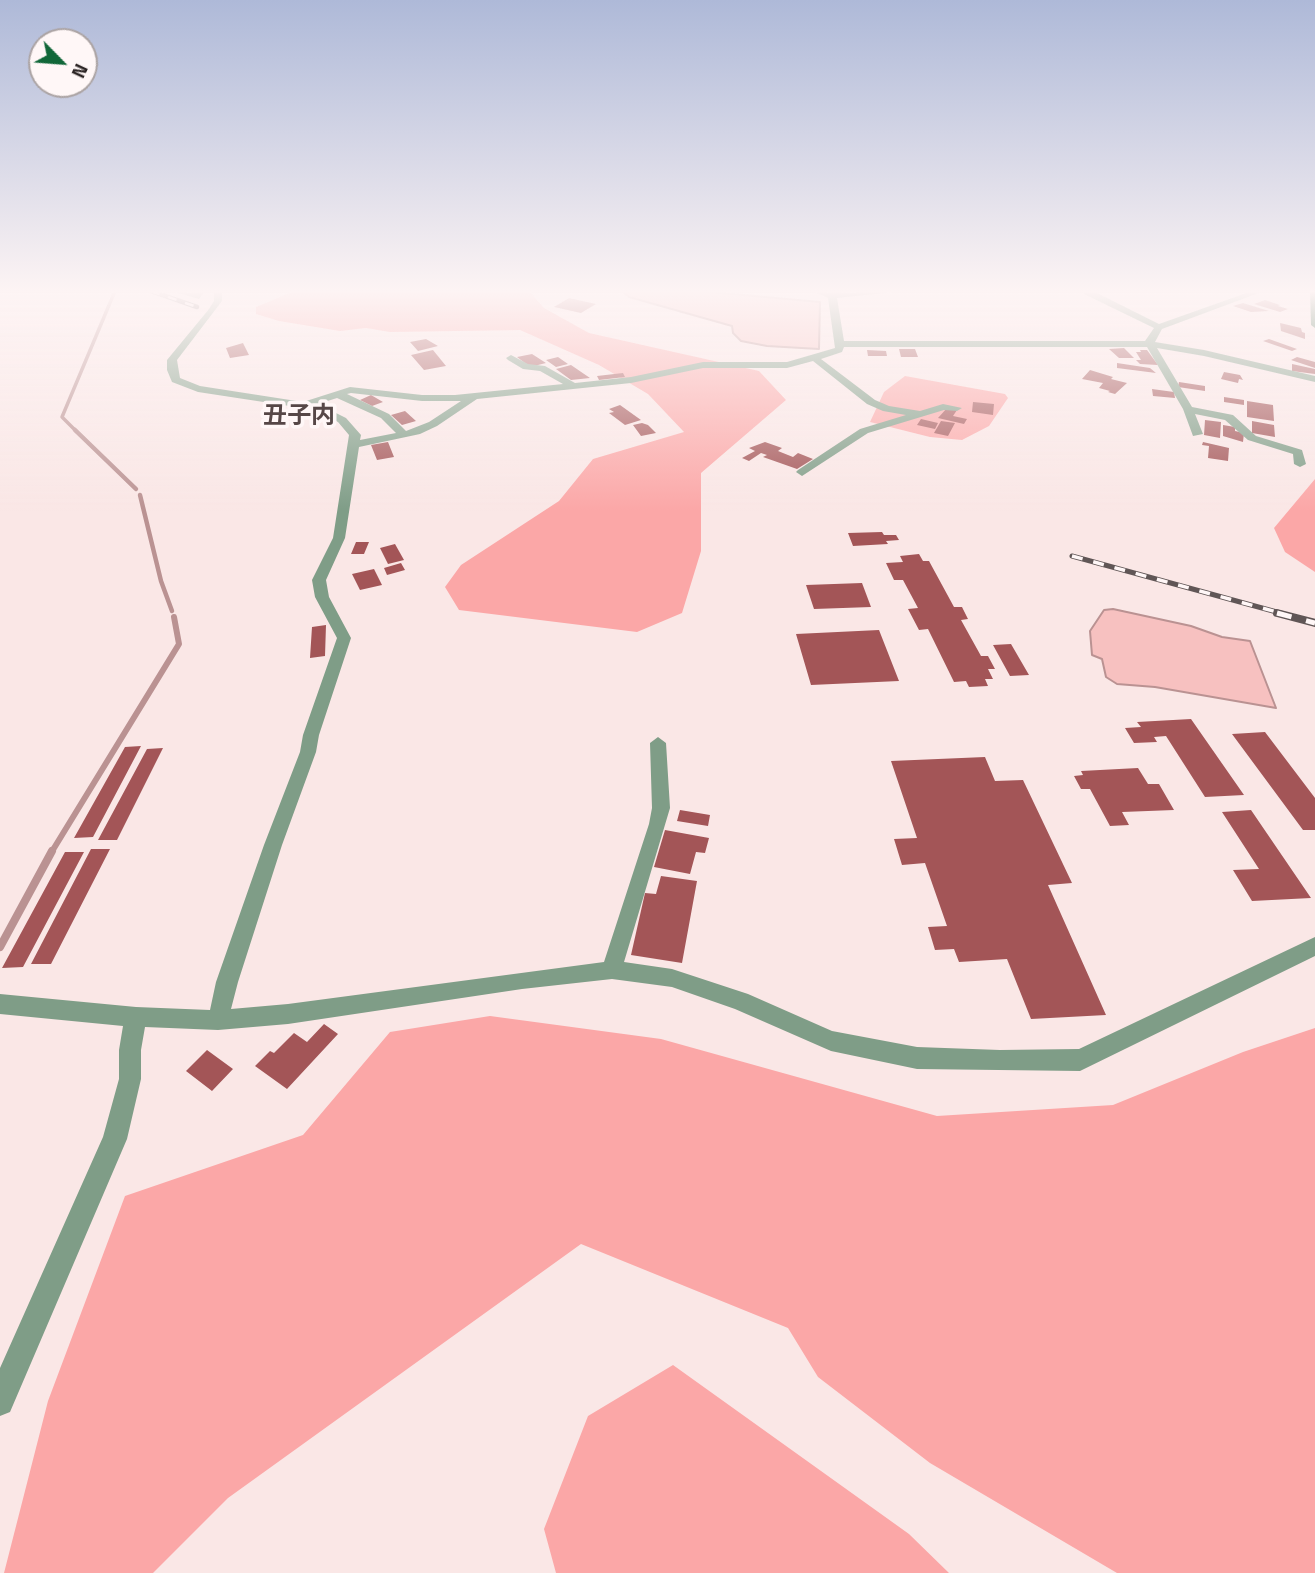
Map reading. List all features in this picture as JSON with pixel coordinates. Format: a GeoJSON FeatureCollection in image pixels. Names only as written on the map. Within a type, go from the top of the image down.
{"type":"FeatureCollection","features":[{"type":"Feature","properties":{"kind":"street"},"geometry":{"type":"LineString","coordinates":[[172,364],[176,380],[198,389],[306,404],[327,410],[342,420],[355,435],[340,538],[319,580],[321,597],[344,638],[308,752],[272,845],[227,982],[218,1020]]}},
{"type":"Feature","properties":{"kind":"street"},"geometry":{"type":"LineString","coordinates":[[522,364],[542,368],[573,386]]}},
{"type":"Feature","properties":{"kind":"street"},"geometry":{"type":"LineString","coordinates":[[306,404],[335,393],[365,390],[422,398],[474,396],[631,380],[703,365],[789,364]]}},
{"type":"Feature","properties":{"kind":"street"},"geometry":{"type":"LineString","coordinates":[[822,364],[871,402],[887,409],[924,414]]}},
{"type":"Feature","properties":{"kind":"street"},"geometry":{"type":"LineString","coordinates":[[1162,364],[1188,410],[1197,434]]}},
{"type":"Feature","properties":{"kind":"street"},"geometry":{"type":"LineString","coordinates":[[1255,364],[1315,379]]}},
{"type":"Feature","properties":{"kind":"street"},"geometry":{"type":"LineString","coordinates":[[335,393],[385,416],[402,434]]}},
{"type":"Feature","properties":{"kind":"street"},"geometry":{"type":"LineString","coordinates":[[355,444],[433,424],[474,396]]}},
{"type":"Feature","properties":{"kind":"street"},"geometry":{"type":"LineString","coordinates":[[802,472],[864,431],[943,407],[957,408]]}},
{"type":"Feature","properties":{"kind":"street"},"geometry":{"type":"LineString","coordinates":[[1188,410],[1229,417],[1252,438],[1298,452],[1300,464]]}},
{"type":"Feature","properties":{"kind":"street"},"geometry":{"type":"LineString","coordinates":[[612,970],[626,918],[658,824],[661,808],[658,743]]}},
{"type":"Feature","properties":{"kind":"street"},"geometry":{"type":"LineString","coordinates":[[0,1004],[136,1017],[218,1020],[288,1014],[509,981],[612,970],[672,978],[740,1001],[831,1041],[917,1058],[1080,1060],[1315,946]]}},
{"type":"Feature","properties":{"kind":"street"},"geometry":{"type":"LineString","coordinates":[[0,1402],[33,1321],[115,1139],[130,1079],[136,1017]]}},
{"type":"Feature","properties":{"kind":"shaded area"},"geometry":{"type":"Polygon","coordinates":[[[730,364],[759,371],[786,400],[701,473],[701,551],[682,613],[637,632],[459,610],[445,587],[461,565],[559,501],[593,459],[684,432],[648,394],[599,365],[730,364]]]}},
{"type":"Feature","properties":{"kind":"shaded area"},"geometry":{"type":"Polygon","coordinates":[[[905,376],[1005,394],[1008,398],[989,426],[962,440],[930,437],[870,422],[884,392],[905,376]]]}},
{"type":"Feature","properties":{"kind":"shaded area"},"geometry":{"type":"Polygon","coordinates":[[[1315,479],[1315,572],[1285,552],[1274,528],[1315,479]]]}},
{"type":"Feature","properties":{"kind":"shaded area"},"geometry":{"type":"Polygon","coordinates":[[[1113,609],[1191,626],[1222,637],[1250,641],[1276,708],[1155,687],[1117,684],[1106,677],[1102,659],[1092,655],[1090,631],[1104,610],[1113,609]]]}},
{"type":"Feature","properties":{"kind":"shaded area"},"geometry":{"type":"Polygon","coordinates":[[[490,1016],[661,1039],[937,1116],[1113,1105],[1243,1052],[1315,1028],[1315,1573],[1117,1573],[930,1463],[818,1377],[788,1328],[581,1244],[228,1498],[153,1573],[4,1573],[48,1401],[125,1196],[303,1135],[390,1032],[490,1016]]]}},
{"type":"Feature","properties":{"kind":"shaded area"},"geometry":{"type":"Polygon","coordinates":[[[673,1365],[909,1534],[949,1573],[556,1573],[544,1529],[588,1416],[673,1365]]]}},
{"type":"Feature","properties":{"kind":"building"},"geometry":{"type":"Polygon","coordinates":[[[419,364],[446,366],[424,370],[419,364]]]}},
{"type":"Feature","properties":{"kind":"building"},"geometry":{"type":"Polygon","coordinates":[[[1117,364],[1126,364],[1150,368],[1156,373],[1117,368],[1117,364]]]}},
{"type":"Feature","properties":{"kind":"building"},"geometry":{"type":"Polygon","coordinates":[[[1294,364],[1315,369],[1315,374],[1292,371],[1294,364]]]}},
{"type":"Feature","properties":{"kind":"building"},"geometry":{"type":"Polygon","coordinates":[[[571,365],[590,378],[571,380],[556,369],[571,365]]]}},
{"type":"Feature","properties":{"kind":"building"},"geometry":{"type":"Polygon","coordinates":[[[1090,370],[1127,383],[1115,394],[1108,392],[1110,391],[1099,388],[1103,383],[1082,379],[1090,370]]]}},
{"type":"Feature","properties":{"kind":"building"},"geometry":{"type":"Polygon","coordinates":[[[1224,372],[1240,375],[1243,380],[1239,379],[1238,383],[1221,379],[1224,372]]]}},
{"type":"Feature","properties":{"kind":"building"},"geometry":{"type":"Polygon","coordinates":[[[623,373],[625,377],[599,380],[597,376],[623,373]]]}},
{"type":"Feature","properties":{"kind":"building"},"geometry":{"type":"Polygon","coordinates":[[[1179,382],[1205,386],[1205,391],[1178,387],[1179,382]]]}},
{"type":"Feature","properties":{"kind":"building"},"geometry":{"type":"Polygon","coordinates":[[[1152,389],[1174,392],[1175,398],[1153,396],[1152,389]]]}},
{"type":"Feature","properties":{"kind":"building"},"geometry":{"type":"Polygon","coordinates":[[[371,395],[383,402],[372,406],[360,400],[371,395]]]}},
{"type":"Feature","properties":{"kind":"building"},"geometry":{"type":"Polygon","coordinates":[[[1224,397],[1244,400],[1244,405],[1224,402],[1224,397]]]}},
{"type":"Feature","properties":{"kind":"building"},"geometry":{"type":"Polygon","coordinates":[[[1247,401],[1273,405],[1274,421],[1247,417],[1247,401]]]}},
{"type":"Feature","properties":{"kind":"building"},"geometry":{"type":"Polygon","coordinates":[[[973,402],[994,404],[993,415],[972,412],[973,402]]]}},
{"type":"Feature","properties":{"kind":"building"},"geometry":{"type":"Polygon","coordinates":[[[620,405],[641,420],[625,425],[609,413],[614,412],[609,409],[620,405]]]}},
{"type":"Feature","properties":{"kind":"building"},"geometry":{"type":"Polygon","coordinates":[[[947,408],[957,410],[953,416],[967,419],[964,424],[938,418],[947,408]]]}},
{"type":"Feature","properties":{"kind":"building"},"geometry":{"type":"Polygon","coordinates":[[[405,411],[416,421],[402,425],[391,415],[405,411]]]}},
{"type":"Feature","properties":{"kind":"building"},"geometry":{"type":"Polygon","coordinates":[[[921,419],[938,423],[935,429],[917,425],[921,419]]]}},
{"type":"Feature","properties":{"kind":"building"},"geometry":{"type":"Polygon","coordinates":[[[1205,420],[1221,422],[1220,438],[1204,435],[1205,420]]]}},
{"type":"Feature","properties":{"kind":"building"},"geometry":{"type":"Polygon","coordinates":[[[941,421],[955,423],[948,436],[934,433],[941,421]]]}},
{"type":"Feature","properties":{"kind":"building"},"geometry":{"type":"Polygon","coordinates":[[[1252,421],[1274,425],[1275,437],[1252,433],[1252,421]]]}},
{"type":"Feature","properties":{"kind":"building"},"geometry":{"type":"Polygon","coordinates":[[[642,423],[656,433],[641,436],[633,425],[642,423]]]}},
{"type":"Feature","properties":{"kind":"building"},"geometry":{"type":"Polygon","coordinates":[[[1223,425],[1235,427],[1235,431],[1244,433],[1243,442],[1223,436],[1223,425]]]}},
{"type":"Feature","properties":{"kind":"building"},"geometry":{"type":"Polygon","coordinates":[[[388,442],[394,457],[377,460],[371,445],[388,442]]]}},
{"type":"Feature","properties":{"kind":"building"},"geometry":{"type":"Polygon","coordinates":[[[765,442],[782,448],[778,451],[793,457],[798,453],[813,459],[797,469],[763,457],[767,455],[761,453],[749,461],[742,458],[755,451],[749,448],[765,442]]]}},
{"type":"Feature","properties":{"kind":"building"},"geometry":{"type":"Polygon","coordinates":[[[1203,442],[1229,448],[1228,461],[1208,458],[1209,446],[1202,445],[1203,442]]]}},
{"type":"Feature","properties":{"kind":"building"},"geometry":{"type":"Polygon","coordinates":[[[882,532],[884,535],[896,535],[899,540],[886,541],[888,544],[853,546],[848,533],[882,532]]]}},
{"type":"Feature","properties":{"kind":"building"},"geometry":{"type":"Polygon","coordinates":[[[356,542],[369,542],[364,554],[351,554],[356,542]]]}},
{"type":"Feature","properties":{"kind":"building"},"geometry":{"type":"Polygon","coordinates":[[[395,544],[404,560],[388,564],[380,548],[395,544]]]}},
{"type":"Feature","properties":{"kind":"building"},"geometry":{"type":"Polygon","coordinates":[[[919,554],[923,561],[929,561],[954,607],[962,607],[968,619],[961,620],[981,656],[988,656],[995,669],[988,669],[993,679],[985,679],[988,686],[969,687],[966,681],[954,682],[928,629],[919,630],[908,609],[918,608],[903,580],[894,580],[886,563],[903,562],[900,556],[919,554]]]}},
{"type":"Feature","properties":{"kind":"building"},"geometry":{"type":"Polygon","coordinates":[[[401,563],[405,570],[387,575],[384,568],[401,563]]]}},
{"type":"Feature","properties":{"kind":"building"},"geometry":{"type":"Polygon","coordinates":[[[374,569],[382,585],[360,590],[352,574],[374,569]]]}},
{"type":"Feature","properties":{"kind":"building"},"geometry":{"type":"Polygon","coordinates":[[[862,583],[871,607],[814,609],[806,585],[862,583]]]}},
{"type":"Feature","properties":{"kind":"building"},"geometry":{"type":"Polygon","coordinates":[[[326,625],[325,656],[310,658],[312,627],[326,625]]]}},
{"type":"Feature","properties":{"kind":"building"},"geometry":{"type":"Polygon","coordinates":[[[879,630],[899,681],[811,685],[796,634],[879,630]]]}},
{"type":"Feature","properties":{"kind":"building"},"geometry":{"type":"Polygon","coordinates":[[[1011,644],[1029,675],[1010,676],[993,645],[1011,644]]]}},
{"type":"Feature","properties":{"kind":"building"},"geometry":{"type":"Polygon","coordinates":[[[1191,719],[1244,795],[1205,797],[1166,736],[1154,737],[1157,742],[1134,743],[1125,728],[1141,727],[1137,722],[1191,719]]]}},
{"type":"Feature","properties":{"kind":"building"},"geometry":{"type":"Polygon","coordinates":[[[1265,732],[1315,798],[1315,830],[1303,830],[1232,734],[1265,732]]]}},
{"type":"Feature","properties":{"kind":"building"},"geometry":{"type":"Polygon","coordinates":[[[141,746],[93,837],[74,838],[125,747],[141,746]]]}},
{"type":"Feature","properties":{"kind":"building"},"geometry":{"type":"Polygon","coordinates":[[[163,748],[117,840],[98,840],[147,749],[163,748]]]}},
{"type":"Feature","properties":{"kind":"building"},"geometry":{"type":"Polygon","coordinates":[[[985,757],[995,781],[1023,780],[1072,883],[1048,885],[1106,1015],[1031,1019],[1007,959],[959,962],[954,949],[935,950],[928,927],[947,926],[925,863],[902,865],[894,839],[917,838],[891,761],[985,757]]]}},
{"type":"Feature","properties":{"kind":"building"},"geometry":{"type":"Polygon","coordinates":[[[1138,768],[1148,784],[1159,784],[1174,810],[1122,812],[1129,825],[1110,826],[1090,789],[1081,789],[1074,776],[1083,775],[1081,771],[1138,768]]]}},
{"type":"Feature","properties":{"kind":"building"},"geometry":{"type":"Polygon","coordinates":[[[680,810],[710,815],[708,826],[677,821],[680,810]]]}},
{"type":"Feature","properties":{"kind":"building"},"geometry":{"type":"Polygon","coordinates":[[[1251,810],[1311,898],[1252,901],[1233,870],[1259,869],[1222,812],[1251,810]]]}},
{"type":"Feature","properties":{"kind":"building"},"geometry":{"type":"Polygon","coordinates":[[[665,830],[709,838],[705,853],[696,852],[690,874],[654,867],[665,830]]]}},
{"type":"Feature","properties":{"kind":"building"},"geometry":{"type":"Polygon","coordinates":[[[91,849],[110,849],[51,964],[31,964],[91,849]]]}},
{"type":"Feature","properties":{"kind":"building"},"geometry":{"type":"Polygon","coordinates":[[[65,852],[84,852],[23,967],[2,968],[65,852]]]}},
{"type":"Feature","properties":{"kind":"building"},"geometry":{"type":"Polygon","coordinates":[[[661,876],[697,881],[682,963],[631,955],[645,893],[656,894],[661,876]]]}},
{"type":"Feature","properties":{"kind":"building"},"geometry":{"type":"Polygon","coordinates":[[[324,1024],[338,1034],[287,1089],[255,1066],[270,1051],[274,1053],[294,1033],[307,1042],[324,1024]]]}},
{"type":"Feature","properties":{"kind":"building"},"geometry":{"type":"Polygon","coordinates":[[[207,1050],[233,1069],[212,1091],[186,1071],[207,1050]]]}},
{"type":"Feature","properties":{"kind":"waterway"},"geometry":{"type":"LineString","coordinates":[[75,430],[62,417],[84,364]]}},
{"type":"Feature","properties":{"kind":"waterway"},"geometry":{"type":"LineString","coordinates":[[75,430],[136,489]]}},
{"type":"Feature","properties":{"kind":"waterway"},"geometry":{"type":"LineString","coordinates":[[140,495],[161,581],[172,611]]}},
{"type":"Feature","properties":{"kind":"waterway"},"geometry":{"type":"LineString","coordinates":[[51,853],[179,644],[174,617]]}},
{"type":"Feature","properties":{"kind":"waterway"},"geometry":{"type":"LineString","coordinates":[[0,947],[52,851]]}},
{"type":"Feature","properties":{"kind":"railway"},"geometry":{"type":"LineString","coordinates":[[1072,556],[1284,614]]}},
{"type":"Feature","properties":{"kind":"railway"},"geometry":{"type":"LineString","coordinates":[[1277,613],[1315,623]]}},
{"type":"Feature","properties":{"kind":"district","name":"丑子内"},"geometry":{"type":"Point","coordinates":[299,417]}}]}
